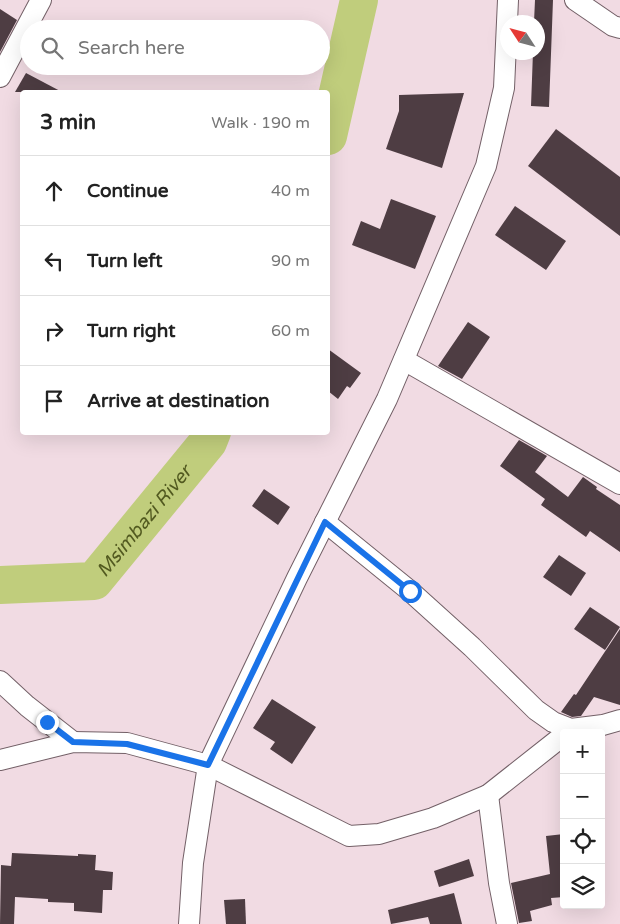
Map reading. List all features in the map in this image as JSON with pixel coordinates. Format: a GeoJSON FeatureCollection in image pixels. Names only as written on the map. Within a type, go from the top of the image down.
{"type":"FeatureCollection","features":[{"type":"Feature","properties":{"kind":"street"},"geometry":{"type":"LineString","coordinates":[[30,20],[41,0]]}},
{"type":"Feature","properties":{"kind":"street"},"geometry":{"type":"LineString","coordinates":[[189,924],[193,863],[208,765],[387,398],[486,166],[504,88],[508,0]]}},
{"type":"Feature","properties":{"kind":"street"},"geometry":{"type":"LineString","coordinates":[[575,0],[613,26],[620,28]]}},
{"type":"Feature","properties":{"kind":"street"},"geometry":{"type":"LineString","coordinates":[[0,77],[20,39]]}},
{"type":"Feature","properties":{"kind":"street"},"geometry":{"type":"LineString","coordinates":[[404,360],[620,484]]}},
{"type":"Feature","properties":{"kind":"street"},"geometry":{"type":"LineString","coordinates":[[325,522],[410,591],[472,647],[536,710],[563,729]]}},
{"type":"Feature","properties":{"kind":"street"},"geometry":{"type":"LineString","coordinates":[[0,681],[27,706],[73,742]]}},
{"type":"Feature","properties":{"kind":"street"},"geometry":{"type":"LineString","coordinates":[[582,729],[620,720]]}},
{"type":"Feature","properties":{"kind":"street"},"geometry":{"type":"LineString","coordinates":[[0,760],[73,742],[127,744],[208,765],[349,836],[379,834],[433,818],[488,795],[560,738]]}},
{"type":"Feature","properties":{"kind":"street"},"geometry":{"type":"LineString","coordinates":[[488,795],[499,883],[507,924]]}},
{"type":"Feature","properties":{"kind":"building"},"geometry":{"type":"Polygon","coordinates":[[[535,0],[553,0],[549,107],[531,106],[533,60],[545,60],[545,15],[534,15],[535,0]]]}},
{"type":"Feature","properties":{"kind":"building"},"geometry":{"type":"Polygon","coordinates":[[[0,9],[17,20],[0,52],[0,9]]]}},
{"type":"Feature","properties":{"kind":"building"},"geometry":{"type":"Polygon","coordinates":[[[25,75],[30,75],[58,90],[20,90],[20,92],[15,92],[25,75]]]}},
{"type":"Feature","properties":{"kind":"building"},"geometry":{"type":"Polygon","coordinates":[[[464,93],[442,168],[386,149],[399,111],[399,95],[464,93]]]}},
{"type":"Feature","properties":{"kind":"building"},"geometry":{"type":"Polygon","coordinates":[[[556,129],[620,177],[620,236],[528,166],[556,129]]]}},
{"type":"Feature","properties":{"kind":"building"},"geometry":{"type":"Polygon","coordinates":[[[391,199],[436,216],[415,269],[352,245],[361,221],[380,229],[391,199]]]}},
{"type":"Feature","properties":{"kind":"building"},"geometry":{"type":"Polygon","coordinates":[[[515,206],[566,241],[546,270],[495,235],[515,206]]]}},
{"type":"Feature","properties":{"kind":"building"},"geometry":{"type":"Polygon","coordinates":[[[468,322],[490,337],[462,379],[438,366],[468,322]]]}},
{"type":"Feature","properties":{"kind":"building"},"geometry":{"type":"Polygon","coordinates":[[[330,350],[361,373],[350,388],[347,386],[338,399],[330,393],[330,350]]]}},
{"type":"Feature","properties":{"kind":"building"},"geometry":{"type":"Polygon","coordinates":[[[519,440],[547,456],[535,472],[568,497],[583,477],[597,487],[596,489],[620,505],[620,552],[590,531],[586,537],[541,505],[545,499],[500,466],[519,440]]]}},
{"type":"Feature","properties":{"kind":"building"},"geometry":{"type":"Polygon","coordinates":[[[264,489],[290,507],[278,525],[252,506],[264,489]]]}},
{"type":"Feature","properties":{"kind":"building"},"geometry":{"type":"Polygon","coordinates":[[[559,555],[586,573],[571,596],[543,577],[559,555]]]}},
{"type":"Feature","properties":{"kind":"building"},"geometry":{"type":"Polygon","coordinates":[[[590,607],[620,627],[605,650],[574,629],[590,607]]]}},
{"type":"Feature","properties":{"kind":"building"},"geometry":{"type":"Polygon","coordinates":[[[620,629],[620,705],[594,697],[581,716],[572,717],[561,712],[574,694],[576,695],[620,629]]]}},
{"type":"Feature","properties":{"kind":"building"},"geometry":{"type":"Polygon","coordinates":[[[272,699],[316,727],[292,764],[270,749],[275,742],[253,728],[272,699]]]}},
{"type":"Feature","properties":{"kind":"building"},"geometry":{"type":"Polygon","coordinates":[[[560,834],[560,897],[551,898],[552,905],[530,911],[532,921],[519,923],[511,883],[550,874],[546,836],[560,834]]]}},
{"type":"Feature","properties":{"kind":"building"},"geometry":{"type":"Polygon","coordinates":[[[12,853],[96,855],[95,870],[113,872],[112,890],[103,890],[102,913],[74,911],[74,903],[48,902],[48,899],[15,897],[14,924],[0,924],[1,865],[11,866],[12,853]]]}},
{"type":"Feature","properties":{"kind":"building"},"geometry":{"type":"Polygon","coordinates":[[[469,859],[474,876],[439,887],[434,871],[469,859]]]}},
{"type":"Feature","properties":{"kind":"building"},"geometry":{"type":"Polygon","coordinates":[[[454,893],[462,924],[430,924],[428,917],[391,924],[388,910],[454,893]]]}},
{"type":"Feature","properties":{"kind":"building"},"geometry":{"type":"Polygon","coordinates":[[[245,899],[246,924],[226,924],[224,900],[245,899]]]}},
{"type":"Feature","properties":{"kind":"waterway","name":"Msimbazi River"},"geometry":{"type":"LineString","coordinates":[[330,127],[359,0]]}},
{"type":"Feature","properties":{"kind":"waterway","name":"Msimbazi River"},"geometry":{"type":"LineString","coordinates":[[0,585],[94,581],[208,442],[211,435]]}},
{"type":"Feature","properties":{"kind":"route"},"geometry":{"type":"LineString","coordinates":[[47,722],[73,742],[127,744],[208,765],[325,522],[410,591]]}}]}
